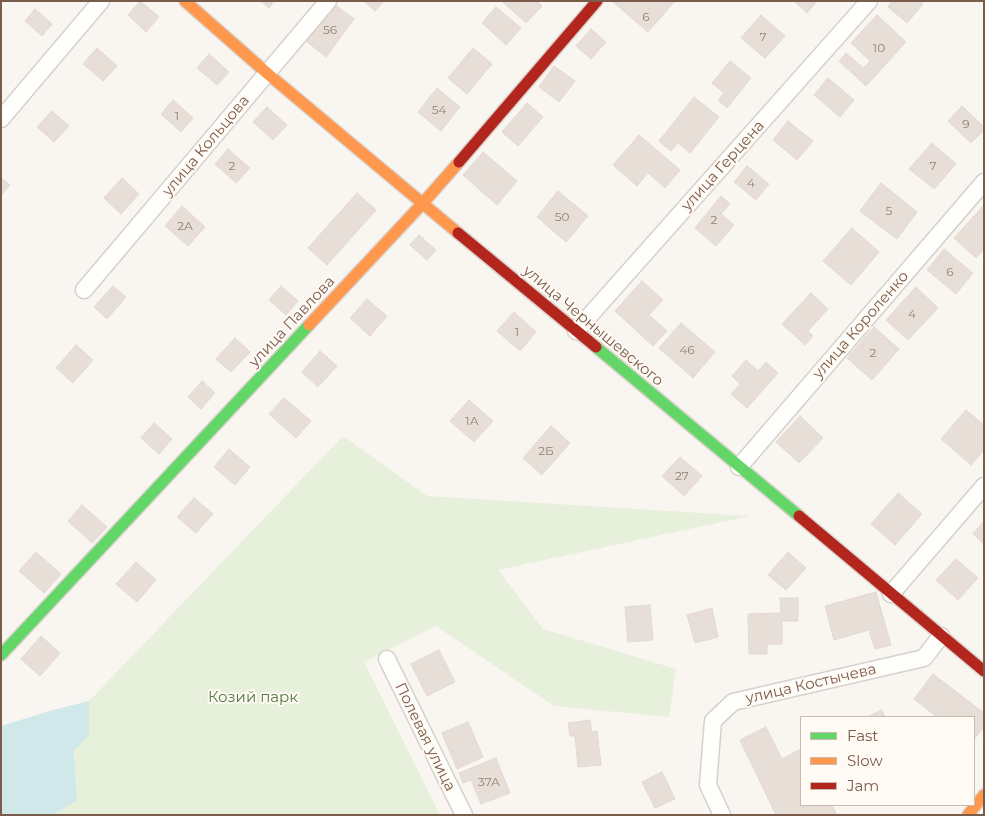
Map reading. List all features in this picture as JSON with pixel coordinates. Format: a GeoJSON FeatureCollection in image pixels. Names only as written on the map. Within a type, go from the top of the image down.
{"type":"FeatureCollection","features":[{"type":"Feature","properties":{"kind":"street"},"geometry":{"type":"LineString","coordinates":[[1,119],[102,1]]}},
{"type":"Feature","properties":{"kind":"street","name":"улица Чернышевского"},"geometry":{"type":"LineString","coordinates":[[185,1],[268,74],[423,204],[984,671]]}},
{"type":"Feature","properties":{"kind":"street","name":"улица Кольцова"},"geometry":{"type":"LineString","coordinates":[[84,290],[328,1]]}},
{"type":"Feature","properties":{"kind":"street","name":"улица Павлова"},"geometry":{"type":"LineString","coordinates":[[1,654],[423,204],[597,1]]}},
{"type":"Feature","properties":{"kind":"street","name":"улица Герцена"},"geometry":{"type":"LineString","coordinates":[[576,331],[869,1]]}},
{"type":"Feature","properties":{"kind":"street","name":"улица Короленко"},"geometry":{"type":"LineString","coordinates":[[739,467],[984,182]]}},
{"type":"Feature","properties":{"kind":"street"},"geometry":{"type":"LineString","coordinates":[[891,594],[984,486]]}},
{"type":"Feature","properties":{"kind":"street","name":"улица Костычева"},"geometry":{"type":"LineString","coordinates":[[722,815],[708,785],[712,721],[733,702],[924,658],[942,636]]}},
{"type":"Feature","properties":{"kind":"street","name":"Полевая улица"},"geometry":{"type":"LineString","coordinates":[[387,659],[464,815]]}},
{"type":"Feature","properties":{"kind":"street"},"geometry":{"type":"LineString","coordinates":[[968,815],[984,795]]}},
{"type":"Feature","properties":{"kind":"green space","name":"Козий парк"},"geometry":{"type":"Polygon","coordinates":[[[343,436],[427,496],[750,516],[498,570],[543,629],[676,669],[669,717],[554,706],[436,626],[364,662],[440,815],[53,815],[77,800],[74,751],[89,735],[89,701],[343,436]]]}},
{"type":"Feature","properties":{"kind":"water"},"geometry":{"type":"Polygon","coordinates":[[[89,701],[89,735],[74,751],[77,800],[53,815],[1,815],[1,726],[89,701]]]}},
{"type":"Feature","properties":{"kind":"building"},"geometry":{"type":"Polygon","coordinates":[[[140,1],[159,17],[146,32],[128,15],[140,1]]]}},
{"type":"Feature","properties":{"kind":"building"},"geometry":{"type":"Polygon","coordinates":[[[261,1],[274,1],[269,8],[261,1]]]}},
{"type":"Feature","properties":{"kind":"building"},"geometry":{"type":"Polygon","coordinates":[[[364,1],[384,1],[375,11],[364,1]]]}},
{"type":"Feature","properties":{"kind":"building"},"geometry":{"type":"Polygon","coordinates":[[[537,1],[542,6],[526,23],[503,2],[537,1]]]}},
{"type":"Feature","properties":{"kind":"building"},"geometry":{"type":"Polygon","coordinates":[[[612,1],[675,1],[648,32],[612,1]]]}},
{"type":"Feature","properties":{"kind":"building"},"geometry":{"type":"Polygon","coordinates":[[[794,1],[817,1],[807,13],[794,1]]]}},
{"type":"Feature","properties":{"kind":"building"},"geometry":{"type":"Polygon","coordinates":[[[892,1],[920,1],[923,4],[907,23],[888,7],[892,1]]]}},
{"type":"Feature","properties":{"kind":"building"},"geometry":{"type":"Polygon","coordinates":[[[334,4],[354,19],[326,57],[306,41],[334,4]]]}},
{"type":"Feature","properties":{"kind":"building"},"geometry":{"type":"Polygon","coordinates":[[[496,7],[521,28],[506,45],[482,23],[496,7]]]}},
{"type":"Feature","properties":{"kind":"building"},"geometry":{"type":"Polygon","coordinates":[[[35,9],[52,24],[42,36],[25,21],[35,9]]]}},
{"type":"Feature","properties":{"kind":"building"},"geometry":{"type":"Polygon","coordinates":[[[761,15],[785,36],[765,58],[741,38],[761,15]]]}},
{"type":"Feature","properties":{"kind":"building"},"geometry":{"type":"Polygon","coordinates":[[[877,15],[906,42],[866,86],[839,61],[846,53],[863,68],[870,61],[851,43],[877,15]]]}},
{"type":"Feature","properties":{"kind":"building"},"geometry":{"type":"Polygon","coordinates":[[[591,29],[606,42],[591,59],[576,46],[591,29]]]}},
{"type":"Feature","properties":{"kind":"building"},"geometry":{"type":"Polygon","coordinates":[[[97,48],[117,66],[103,81],[83,64],[97,48]]]}},
{"type":"Feature","properties":{"kind":"building"},"geometry":{"type":"Polygon","coordinates":[[[473,48],[492,64],[467,94],[448,78],[473,48]]]}},
{"type":"Feature","properties":{"kind":"building"},"geometry":{"type":"Polygon","coordinates":[[[209,54],[229,72],[217,85],[197,68],[209,54]]]}},
{"type":"Feature","properties":{"kind":"building"},"geometry":{"type":"Polygon","coordinates":[[[730,61],[751,78],[727,108],[718,100],[724,93],[712,83],[730,61]]]}},
{"type":"Feature","properties":{"kind":"building"},"geometry":{"type":"Polygon","coordinates":[[[554,66],[575,81],[559,102],[539,87],[554,66]]]}},
{"type":"Feature","properties":{"kind":"building"},"geometry":{"type":"Polygon","coordinates":[[[828,78],[854,100],[840,117],[814,95],[828,78]]]}},
{"type":"Feature","properties":{"kind":"building"},"geometry":{"type":"Polygon","coordinates":[[[437,88],[460,107],[441,131],[418,112],[437,88]]]}},
{"type":"Feature","properties":{"kind":"building"},"geometry":{"type":"Polygon","coordinates":[[[694,97],[719,117],[690,153],[678,143],[671,151],[659,141],[694,97]]]}},
{"type":"Feature","properties":{"kind":"building"},"geometry":{"type":"Polygon","coordinates":[[[173,100],[193,118],[181,132],[161,114],[173,100]]]}},
{"type":"Feature","properties":{"kind":"building"},"geometry":{"type":"Polygon","coordinates":[[[527,103],[543,117],[518,146],[502,132],[527,103]]]}},
{"type":"Feature","properties":{"kind":"building"},"geometry":{"type":"Polygon","coordinates":[[[962,106],[984,127],[984,130],[971,143],[948,121],[962,106]]]}},
{"type":"Feature","properties":{"kind":"building"},"geometry":{"type":"Polygon","coordinates":[[[267,107],[287,125],[273,140],[253,122],[267,107]]]}},
{"type":"Feature","properties":{"kind":"building"},"geometry":{"type":"Polygon","coordinates":[[[52,111],[69,126],[54,142],[37,127],[52,111]]]}},
{"type":"Feature","properties":{"kind":"building"},"geometry":{"type":"Polygon","coordinates":[[[788,121],[813,141],[797,160],[773,140],[788,121]]]}},
{"type":"Feature","properties":{"kind":"building"},"geometry":{"type":"Polygon","coordinates":[[[639,135],[680,170],[665,188],[648,173],[637,186],[613,165],[639,135]]]}},
{"type":"Feature","properties":{"kind":"building"},"geometry":{"type":"Polygon","coordinates":[[[932,143],[956,164],[934,189],[909,169],[932,143]]]}},
{"type":"Feature","properties":{"kind":"building"},"geometry":{"type":"Polygon","coordinates":[[[228,149],[250,168],[236,183],[215,164],[228,149]]]}},
{"type":"Feature","properties":{"kind":"building"},"geometry":{"type":"Polygon","coordinates":[[[483,152],[517,181],[497,205],[463,175],[483,152]]]}},
{"type":"Feature","properties":{"kind":"building"},"geometry":{"type":"Polygon","coordinates":[[[747,166],[769,184],[756,200],[734,182],[747,166]]]}},
{"type":"Feature","properties":{"kind":"building"},"geometry":{"type":"Polygon","coordinates":[[[1,178],[10,185],[1,195],[1,178]]]}},
{"type":"Feature","properties":{"kind":"building"},"geometry":{"type":"Polygon","coordinates":[[[122,178],[139,194],[121,214],[104,198],[122,178]]]}},
{"type":"Feature","properties":{"kind":"building"},"geometry":{"type":"Polygon","coordinates":[[[881,183],[917,212],[897,239],[860,211],[881,183]]]}},
{"type":"Feature","properties":{"kind":"building"},"geometry":{"type":"Polygon","coordinates":[[[558,191],[588,216],[566,242],[537,217],[558,191]]]}},
{"type":"Feature","properties":{"kind":"building"},"geometry":{"type":"Polygon","coordinates":[[[357,193],[376,210],[327,265],[308,248],[357,193]]]}},
{"type":"Feature","properties":{"kind":"building"},"geometry":{"type":"Polygon","coordinates":[[[721,196],[730,204],[721,214],[734,225],[716,246],[695,228],[721,196]]]}},
{"type":"Feature","properties":{"kind":"building"},"geometry":{"type":"Polygon","coordinates":[[[984,205],[984,249],[976,258],[954,238],[984,205]]]}},
{"type":"Feature","properties":{"kind":"building"},"geometry":{"type":"Polygon","coordinates":[[[182,206],[205,227],[188,246],[165,226],[182,206]]]}},
{"type":"Feature","properties":{"kind":"building"},"geometry":{"type":"Polygon","coordinates":[[[852,228],[879,252],[851,285],[823,261],[852,228]]]}},
{"type":"Feature","properties":{"kind":"building"},"geometry":{"type":"Polygon","coordinates":[[[419,235],[436,250],[427,260],[410,245],[419,235]]]}},
{"type":"Feature","properties":{"kind":"building"},"geometry":{"type":"Polygon","coordinates":[[[944,249],[973,273],[956,294],[927,270],[944,249]]]}},
{"type":"Feature","properties":{"kind":"building"},"geometry":{"type":"Polygon","coordinates":[[[642,281],[663,300],[649,315],[667,331],[653,346],[615,311],[642,281]]]}},
{"type":"Feature","properties":{"kind":"building"},"geometry":{"type":"Polygon","coordinates":[[[113,286],[126,297],[107,319],[94,307],[113,286]]]}},
{"type":"Feature","properties":{"kind":"building"},"geometry":{"type":"Polygon","coordinates":[[[281,286],[298,301],[286,315],[269,300],[281,286]]]}},
{"type":"Feature","properties":{"kind":"building"},"geometry":{"type":"Polygon","coordinates":[[[916,287],[938,308],[908,340],[886,320],[916,287]]]}},
{"type":"Feature","properties":{"kind":"building"},"geometry":{"type":"Polygon","coordinates":[[[811,293],[828,309],[808,331],[813,336],[805,345],[782,324],[811,293]]]}},
{"type":"Feature","properties":{"kind":"building"},"geometry":{"type":"Polygon","coordinates":[[[367,299],[387,316],[370,336],[350,318],[367,299]]]}},
{"type":"Feature","properties":{"kind":"building"},"geometry":{"type":"Polygon","coordinates":[[[514,312],[536,332],[520,351],[497,331],[514,312]]]}},
{"type":"Feature","properties":{"kind":"building"},"geometry":{"type":"Polygon","coordinates":[[[681,323],[715,352],[693,378],[659,348],[681,323]]]}},
{"type":"Feature","properties":{"kind":"building"},"geometry":{"type":"Polygon","coordinates":[[[874,327],[899,349],[872,380],[847,358],[874,327]]]}},
{"type":"Feature","properties":{"kind":"building"},"geometry":{"type":"Polygon","coordinates":[[[235,338],[250,352],[231,372],[216,359],[235,338]]]}},
{"type":"Feature","properties":{"kind":"building"},"geometry":{"type":"Polygon","coordinates":[[[76,345],[93,360],[73,383],[56,368],[76,345]]]}},
{"type":"Feature","properties":{"kind":"building"},"geometry":{"type":"Polygon","coordinates":[[[320,351],[337,366],[318,387],[302,372],[320,351]]]}},
{"type":"Feature","properties":{"kind":"building"},"geometry":{"type":"Polygon","coordinates":[[[746,360],[758,371],[766,362],[778,373],[747,408],[731,394],[740,384],[732,376],[746,360]]]}},
{"type":"Feature","properties":{"kind":"building"},"geometry":{"type":"Polygon","coordinates":[[[202,381],[215,393],[201,409],[188,397],[202,381]]]}},
{"type":"Feature","properties":{"kind":"building"},"geometry":{"type":"Polygon","coordinates":[[[284,398],[311,421],[296,438],[269,414],[284,398]]]}},
{"type":"Feature","properties":{"kind":"building"},"geometry":{"type":"Polygon","coordinates":[[[469,400],[493,421],[474,442],[450,421],[469,400]]]}},
{"type":"Feature","properties":{"kind":"building"},"geometry":{"type":"Polygon","coordinates":[[[966,410],[984,425],[984,450],[971,465],[941,439],[966,410]]]}},
{"type":"Feature","properties":{"kind":"building"},"geometry":{"type":"Polygon","coordinates":[[[800,416],[823,438],[799,463],[776,442],[800,416]]]}},
{"type":"Feature","properties":{"kind":"building"},"geometry":{"type":"Polygon","coordinates":[[[154,423],[172,439],[159,454],[141,438],[154,423]]]}},
{"type":"Feature","properties":{"kind":"building"},"geometry":{"type":"Polygon","coordinates":[[[551,426],[570,443],[542,475],[523,458],[551,426]]]}},
{"type":"Feature","properties":{"kind":"building"},"geometry":{"type":"Polygon","coordinates":[[[229,449],[250,467],[235,485],[214,467],[229,449]]]}},
{"type":"Feature","properties":{"kind":"building"},"geometry":{"type":"Polygon","coordinates":[[[680,457],[702,476],[684,496],[662,476],[680,457]]]}},
{"type":"Feature","properties":{"kind":"building"},"geometry":{"type":"Polygon","coordinates":[[[898,493],[922,514],[895,545],[871,524],[898,493]]]}},
{"type":"Feature","properties":{"kind":"building"},"geometry":{"type":"Polygon","coordinates":[[[194,498],[213,514],[196,533],[177,517],[194,498]]]}},
{"type":"Feature","properties":{"kind":"building"},"geometry":{"type":"Polygon","coordinates":[[[82,505],[107,527],[92,543],[68,521],[82,505]]]}},
{"type":"Feature","properties":{"kind":"building"},"geometry":{"type":"Polygon","coordinates":[[[984,521],[984,544],[973,534],[984,521]]]}},
{"type":"Feature","properties":{"kind":"building"},"geometry":{"type":"Polygon","coordinates":[[[36,552],[61,574],[44,593],[19,571],[36,552]]]}},
{"type":"Feature","properties":{"kind":"building"},"geometry":{"type":"Polygon","coordinates":[[[788,552],[806,568],[786,590],[768,575],[788,552]]]}},
{"type":"Feature","properties":{"kind":"building"},"geometry":{"type":"Polygon","coordinates":[[[956,559],[978,578],[958,600],[936,580],[956,559]]]}},
{"type":"Feature","properties":{"kind":"building"},"geometry":{"type":"Polygon","coordinates":[[[136,562],[156,580],[137,602],[116,584],[136,562]]]}},
{"type":"Feature","properties":{"kind":"building"},"geometry":{"type":"Polygon","coordinates":[[[876,592],[891,645],[875,649],[869,630],[834,640],[825,606],[876,592]]]}},
{"type":"Feature","properties":{"kind":"building"},"geometry":{"type":"Polygon","coordinates":[[[780,598],[798,598],[798,621],[782,621],[782,644],[767,644],[767,654],[749,654],[748,614],[781,613],[780,598]]]}},
{"type":"Feature","properties":{"kind":"building"},"geometry":{"type":"Polygon","coordinates":[[[650,605],[653,640],[628,642],[625,607],[650,605]]]}},
{"type":"Feature","properties":{"kind":"building"},"geometry":{"type":"Polygon","coordinates":[[[712,608],[718,637],[695,643],[687,615],[712,608]]]}},
{"type":"Feature","properties":{"kind":"building"},"geometry":{"type":"Polygon","coordinates":[[[41,636],[60,653],[40,676],[21,659],[41,636]]]}},
{"type":"Feature","properties":{"kind":"building"},"geometry":{"type":"Polygon","coordinates":[[[439,650],[455,682],[427,696],[411,664],[439,650]]]}},
{"type":"Feature","properties":{"kind":"building"},"geometry":{"type":"Polygon","coordinates":[[[933,674],[984,713],[984,727],[975,738],[975,716],[936,716],[914,699],[933,674]]]}},
{"type":"Feature","properties":{"kind":"building"},"geometry":{"type":"Polygon","coordinates":[[[882,710],[885,716],[869,716],[882,710]]]}},
{"type":"Feature","properties":{"kind":"building"},"geometry":{"type":"Polygon","coordinates":[[[590,720],[592,732],[597,731],[601,765],[578,767],[575,736],[570,736],[568,723],[590,720]]]}},
{"type":"Feature","properties":{"kind":"building"},"geometry":{"type":"Polygon","coordinates":[[[468,722],[483,757],[457,769],[442,733],[468,722]]]}},
{"type":"Feature","properties":{"kind":"building"},"geometry":{"type":"Polygon","coordinates":[[[766,727],[782,759],[800,750],[800,806],[832,806],[837,815],[776,815],[740,740],[766,727]]]}},
{"type":"Feature","properties":{"kind":"building"},"geometry":{"type":"Polygon","coordinates":[[[496,758],[510,793],[481,804],[471,780],[463,783],[459,773],[496,758]]]}},
{"type":"Feature","properties":{"kind":"building"},"geometry":{"type":"Polygon","coordinates":[[[662,772],[675,799],[655,808],[642,782],[662,772]]]}},
{"type":"Feature","properties":{"kind":"traffic: fast"},"geometry":{"type":"LineString","coordinates":[[1,655],[309,325]]}},
{"type":"Feature","properties":{"kind":"traffic: fast"},"geometry":{"type":"LineString","coordinates":[[596,347],[799,516]]}},
{"type":"Feature","properties":{"kind":"traffic: slow"},"geometry":{"type":"LineString","coordinates":[[185,1],[268,74],[458,233]]}},
{"type":"Feature","properties":{"kind":"traffic: slow"},"geometry":{"type":"LineString","coordinates":[[309,325],[459,162]]}},
{"type":"Feature","properties":{"kind":"traffic: slow"},"geometry":{"type":"LineString","coordinates":[[968,815],[984,795]]}},
{"type":"Feature","properties":{"kind":"traffic: jam"},"geometry":{"type":"LineString","coordinates":[[459,162],[597,1]]}},
{"type":"Feature","properties":{"kind":"traffic: jam"},"geometry":{"type":"LineString","coordinates":[[458,233],[596,347]]}},
{"type":"Feature","properties":{"kind":"traffic: jam"},"geometry":{"type":"LineString","coordinates":[[799,516],[984,671]]}}]}
